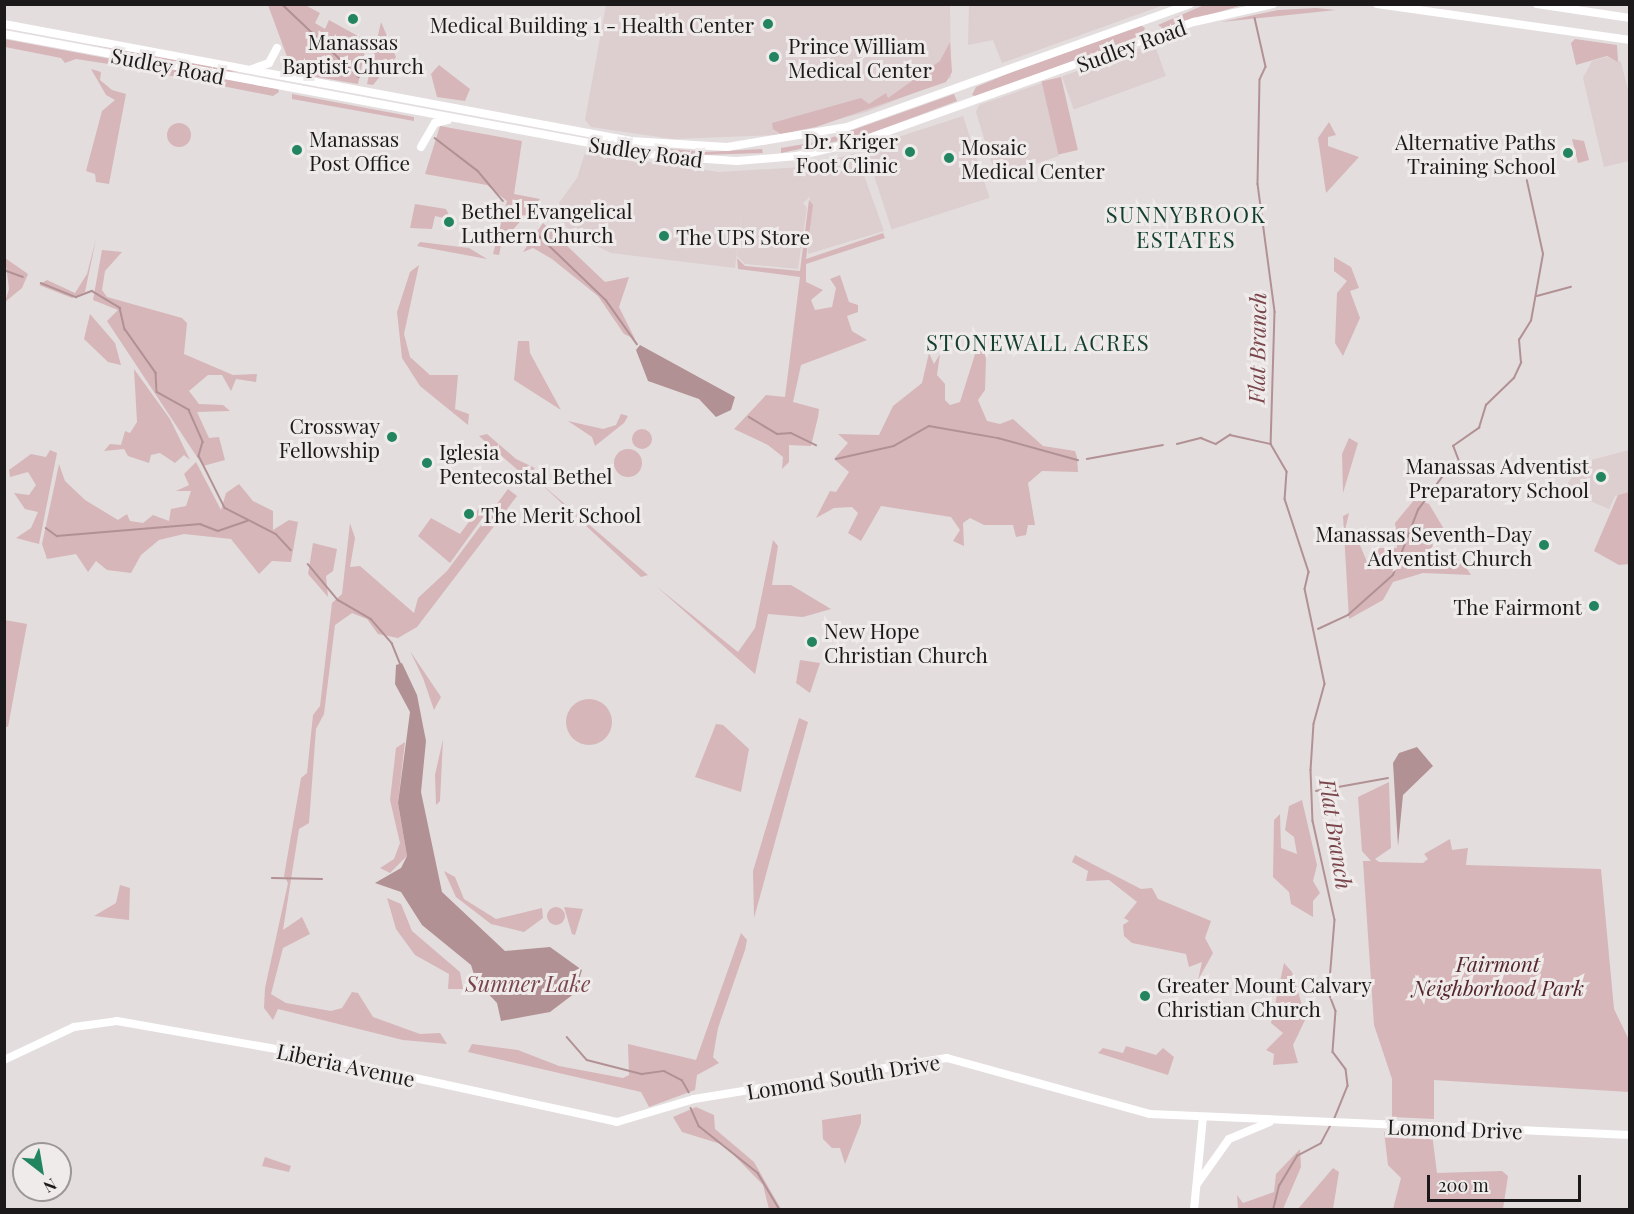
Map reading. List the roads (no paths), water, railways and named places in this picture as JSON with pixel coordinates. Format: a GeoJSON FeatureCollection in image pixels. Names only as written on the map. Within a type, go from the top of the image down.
{"type":"FeatureCollection","features":[{"type":"Feature","properties":{"kind":"main road","name":"Sudley Road"},"geometry":{"type":"LineString","coordinates":[[4,24],[631,141],[752,146],[847,127],[1190,4]]}},
{"type":"Feature","properties":{"kind":"main road","name":"Sudley Road"},"geometry":{"type":"LineString","coordinates":[[4,34],[683,159],[797,156],[881,134],[1194,22],[1273,4]]}},
{"type":"Feature","properties":{"kind":"main road"},"geometry":{"type":"LineString","coordinates":[[1377,4],[1629,40]]}},
{"type":"Feature","properties":{"kind":"main road"},"geometry":{"type":"LineString","coordinates":[[1536,4],[1629,18]]}},
{"type":"Feature","properties":{"kind":"main road"},"geometry":{"type":"LineString","coordinates":[[245,69],[269,63],[278,48]]}},
{"type":"Feature","properties":{"kind":"main road"},"geometry":{"type":"LineString","coordinates":[[421,147],[435,123],[460,119]]}},
{"type":"Feature","properties":{"kind":"main road","name":"Liberia Avenue"},"geometry":{"type":"LineString","coordinates":[[4,1060],[74,1027],[117,1021],[305,1054],[604,1121],[636,1120],[691,1100]]}},
{"type":"Feature","properties":{"kind":"main road","name":"Lomond South Drive"},"geometry":{"type":"LineString","coordinates":[[691,1100],[947,1058],[1142,1113],[1203,1117]]}},
{"type":"Feature","properties":{"kind":"main road","name":"Lomond Drive"},"geometry":{"type":"LineString","coordinates":[[1194,1209],[1203,1117],[1629,1135]]}},
{"type":"Feature","properties":{"kind":"main road","name":"Lomond Drive"},"geometry":{"type":"LineString","coordinates":[[1197,1184],[1231,1138],[1281,1120]]}},
{"type":"Feature","properties":{"kind":"water"},"geometry":{"type":"Polygon","coordinates":[[[640,345],[735,397],[731,410],[716,417],[699,399],[648,381],[636,350],[640,345]]]}},
{"type":"Feature","properties":{"kind":"water","name":"Sumner Lake"},"geometry":{"type":"Polygon","coordinates":[[[402,663],[417,695],[426,741],[421,792],[442,892],[505,951],[550,947],[582,970],[575,993],[550,1012],[501,1021],[497,1003],[476,981],[471,965],[422,925],[401,892],[375,883],[401,868],[407,856],[398,803],[410,712],[395,684],[396,665],[402,663]]]}},
{"type":"Feature","properties":{"kind":"water"},"geometry":{"type":"Polygon","coordinates":[[[1417,747],[1433,766],[1403,795],[1398,846],[1393,763],[1399,753],[1417,747]]]}},
{"type":"Feature","properties":{"kind":"waterway"},"geometry":{"type":"LineString","coordinates":[[282,4],[359,77]]}},
{"type":"Feature","properties":{"kind":"waterway","name":"Flat Branch"},"geometry":{"type":"LineString","coordinates":[[1255,18],[1266,67],[1260,80],[1258,184],[1275,312],[1271,444],[1287,472],[1285,499],[1309,572],[1305,589],[1325,684],[1314,724],[1311,770],[1313,821],[1335,920],[1329,993],[1336,1011],[1333,1052],[1346,1069],[1348,1086],[1334,1120]]}},
{"type":"Feature","properties":{"kind":"waterway"},"geometry":{"type":"LineString","coordinates":[[435,138],[478,171],[503,201]]}},
{"type":"Feature","properties":{"kind":"waterway"},"geometry":{"type":"LineString","coordinates":[[1318,629],[1348,615],[1393,575],[1418,510],[1445,473],[1460,464],[1453,446],[1479,428],[1486,405],[1514,378],[1521,363],[1519,340],[1531,321],[1543,254],[1527,181]]}},
{"type":"Feature","properties":{"kind":"waterway"},"geometry":{"type":"LineString","coordinates":[[535,232],[606,300],[637,344]]}},
{"type":"Feature","properties":{"kind":"waterway"},"geometry":{"type":"LineString","coordinates":[[4,270],[23,277]]}},
{"type":"Feature","properties":{"kind":"waterway"},"geometry":{"type":"LineString","coordinates":[[41,283],[76,297],[92,291],[120,308],[125,329],[156,373],[157,392],[189,410],[203,442],[199,456],[225,508],[276,534],[291,550]]}},
{"type":"Feature","properties":{"kind":"waterway"},"geometry":{"type":"LineString","coordinates":[[1537,296],[1571,287]]}},
{"type":"Feature","properties":{"kind":"waterway"},"geometry":{"type":"LineString","coordinates":[[749,417],[777,434],[791,433],[816,445]]}},
{"type":"Feature","properties":{"kind":"waterway"},"geometry":{"type":"LineString","coordinates":[[836,459],[894,446],[929,426],[998,438],[1078,460]]}},
{"type":"Feature","properties":{"kind":"waterway"},"geometry":{"type":"LineString","coordinates":[[1177,444],[1201,438],[1216,444],[1230,435],[1271,444]]}},
{"type":"Feature","properties":{"kind":"waterway"},"geometry":{"type":"LineString","coordinates":[[1087,459],[1163,445]]}},
{"type":"Feature","properties":{"kind":"waterway"},"geometry":{"type":"LineString","coordinates":[[46,528],[57,536],[200,524],[218,531],[247,521]]}},
{"type":"Feature","properties":{"kind":"waterway"},"geometry":{"type":"LineString","coordinates":[[308,564],[338,600],[371,619],[392,643],[400,663]]}},
{"type":"Feature","properties":{"kind":"waterway"},"geometry":{"type":"LineString","coordinates":[[1316,791],[1388,778]]}},
{"type":"Feature","properties":{"kind":"waterway"},"geometry":{"type":"LineString","coordinates":[[272,878],[322,879]]}},
{"type":"Feature","properties":{"kind":"waterway"},"geometry":{"type":"LineString","coordinates":[[567,1037],[587,1060],[642,1074],[664,1071],[682,1080],[689,1092]]}},
{"type":"Feature","properties":{"kind":"waterway"},"geometry":{"type":"LineString","coordinates":[[691,1108],[699,1126],[758,1173],[780,1210]]}},
{"type":"Feature","properties":{"kind":"waterway","name":"Flat Branch"},"geometry":{"type":"LineString","coordinates":[[1273,1210],[1279,1186],[1297,1156],[1321,1143],[1331,1124]]}},
{"type":"Feature","properties":{"kind":"place","name":"Manassas Baptist Church"},"geometry":{"type":"Point","coordinates":[353,19]}},
{"type":"Feature","properties":{"kind":"place","name":"Medical Building 1 - Health Center"},"geometry":{"type":"Point","coordinates":[768,24]}},
{"type":"Feature","properties":{"kind":"place","name":"Prince William Medical Center"},"geometry":{"type":"Point","coordinates":[774,57]}},
{"type":"Feature","properties":{"kind":"place","name":"Manassas Post Office"},"geometry":{"type":"Point","coordinates":[297,150]}},
{"type":"Feature","properties":{"kind":"place","name":"Dr. Kriger Foot Clinic"},"geometry":{"type":"Point","coordinates":[910,152]}},
{"type":"Feature","properties":{"kind":"place","name":"Alternative Paths Training School"},"geometry":{"type":"Point","coordinates":[1568,153]}},
{"type":"Feature","properties":{"kind":"place","name":"Mosaic Medical Center"},"geometry":{"type":"Point","coordinates":[949,158]}},
{"type":"Feature","properties":{"kind":"place","name":"Bethel Evangelical Luthern Church"},"geometry":{"type":"Point","coordinates":[449,222]}},
{"type":"Feature","properties":{"kind":"place","name":"The UPS Store"},"geometry":{"type":"Point","coordinates":[664,236]}},
{"type":"Feature","properties":{"kind":"place","name":"Crossway Fellowship"},"geometry":{"type":"Point","coordinates":[392,437]}},
{"type":"Feature","properties":{"kind":"place","name":"Iglesia Pentecostal Bethel"},"geometry":{"type":"Point","coordinates":[427,463]}},
{"type":"Feature","properties":{"kind":"place","name":"Manassas Adventist Preparatory School"},"geometry":{"type":"Point","coordinates":[1601,477]}},
{"type":"Feature","properties":{"kind":"place","name":"The Merit School"},"geometry":{"type":"Point","coordinates":[469,514]}},
{"type":"Feature","properties":{"kind":"place","name":"Manassas Seventh-Day Adventist Church"},"geometry":{"type":"Point","coordinates":[1544,545]}},
{"type":"Feature","properties":{"kind":"place","name":"The Fairmont"},"geometry":{"type":"Point","coordinates":[1594,606]}},
{"type":"Feature","properties":{"kind":"place","name":"New Hope Christian Church"},"geometry":{"type":"Point","coordinates":[812,642]}},
{"type":"Feature","properties":{"kind":"place","name":"Greater Mount Calvary Christian Church"},"geometry":{"type":"Point","coordinates":[1145,996]}},
{"type":"Feature","properties":{"kind":"district","name":"SUNNYBROOK ESTATES"},"geometry":{"type":"Point","coordinates":[1186,226]}},
{"type":"Feature","properties":{"kind":"district","name":"STONEWALL ACRES"},"geometry":{"type":"Point","coordinates":[1038,343]}},
{"type":"Feature","properties":{"kind":"park label","name":"Fairmont Neighborhood Park"},"geometry":{"type":"Point","coordinates":[1498,975]}}]}
